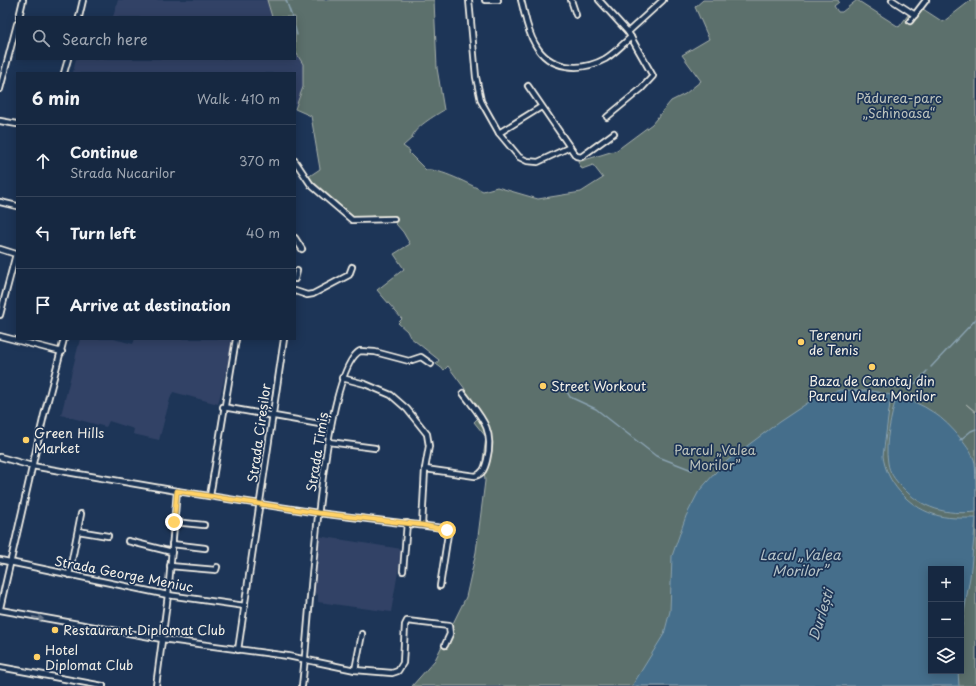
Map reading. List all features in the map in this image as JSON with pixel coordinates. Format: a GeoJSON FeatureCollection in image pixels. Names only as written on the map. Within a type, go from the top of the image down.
{"type":"FeatureCollection","features":[{"type":"Feature","properties":{"kind":"street"},"geometry":{"type":"LineString","coordinates":[[19,16],[23,0]]}},
{"type":"Feature","properties":{"kind":"street"},"geometry":{"type":"LineString","coordinates":[[79,16],[83,0]]}},
{"type":"Feature","properties":{"kind":"street"},"geometry":{"type":"LineString","coordinates":[[469,0],[476,77],[480,95],[489,117],[519,157],[527,161],[538,162],[570,147]]}},
{"type":"Feature","properties":{"kind":"street"},"geometry":{"type":"LineString","coordinates":[[485,0],[498,0]]}},
{"type":"Feature","properties":{"kind":"street"},"geometry":{"type":"LineString","coordinates":[[521,0],[534,43],[539,51],[561,66],[581,67],[604,59],[631,38]]}},
{"type":"Feature","properties":{"kind":"street"},"geometry":{"type":"LineString","coordinates":[[571,0],[576,15]]}},
{"type":"Feature","properties":{"kind":"street"},"geometry":{"type":"LineString","coordinates":[[628,32],[663,0]]}},
{"type":"Feature","properties":{"kind":"street"},"geometry":{"type":"LineString","coordinates":[[892,0],[914,15]]}},
{"type":"Feature","properties":{"kind":"street"},"geometry":{"type":"LineString","coordinates":[[910,21],[926,0]]}},
{"type":"Feature","properties":{"kind":"street"},"geometry":{"type":"LineString","coordinates":[[602,1],[628,32],[653,76],[651,81],[607,117]]}},
{"type":"Feature","properties":{"kind":"street"},"geometry":{"type":"LineString","coordinates":[[0,89],[16,28]]}},
{"type":"Feature","properties":{"kind":"street"},"geometry":{"type":"LineString","coordinates":[[64,72],[68,60]]}},
{"type":"Feature","properties":{"kind":"street"},"geometry":{"type":"LineString","coordinates":[[528,86],[541,108],[576,156],[581,157],[614,133]]}},
{"type":"Feature","properties":{"kind":"street"},"geometry":{"type":"LineString","coordinates":[[500,133],[541,108]]}},
{"type":"Feature","properties":{"kind":"street"},"geometry":{"type":"LineString","coordinates":[[0,121],[16,124]]}},
{"type":"Feature","properties":{"kind":"street"},"geometry":{"type":"LineString","coordinates":[[296,162],[311,185],[352,220],[394,219]]}},
{"type":"Feature","properties":{"kind":"street"},"geometry":{"type":"LineString","coordinates":[[0,202],[16,206]]}},
{"type":"Feature","properties":{"kind":"street"},"geometry":{"type":"LineString","coordinates":[[296,240],[302,249]]}},
{"type":"Feature","properties":{"kind":"street"},"geometry":{"type":"LineString","coordinates":[[0,249],[16,254],[0,315]]}},
{"type":"Feature","properties":{"kind":"street"},"geometry":{"type":"LineString","coordinates":[[296,291],[307,295],[313,294],[351,274],[352,266]]}},
{"type":"Feature","properties":{"kind":"street"},"geometry":{"type":"LineString","coordinates":[[296,275],[297,271]]}},
{"type":"Feature","properties":{"kind":"street"},"geometry":{"type":"LineString","coordinates":[[0,336],[62,352]]}},
{"type":"Feature","properties":{"kind":"street"},"geometry":{"type":"LineString","coordinates":[[64,340],[32,466],[9,563],[0,609],[162,639],[305,660],[355,670],[392,673],[398,671],[403,663],[405,625],[410,620],[449,626],[450,634],[445,645]]}},
{"type":"Feature","properties":{"kind":"street"},"geometry":{"type":"LineString","coordinates":[[210,496],[223,407],[236,340]]}},
{"type":"Feature","properties":{"kind":"street","name":"Strada Cireșilor"},"geometry":{"type":"LineString","coordinates":[[238,650],[284,340]]}},
{"type":"Feature","properties":{"kind":"street","name":"Strada Timiș"},"geometry":{"type":"LineString","coordinates":[[302,686],[318,513],[331,426],[342,378],[354,355],[360,351],[375,352],[409,362],[421,357],[431,364]]}},
{"type":"Feature","properties":{"kind":"street"},"geometry":{"type":"LineString","coordinates":[[342,378],[387,393],[408,409],[428,437],[422,525]]}},
{"type":"Feature","properties":{"kind":"street"},"geometry":{"type":"LineString","coordinates":[[425,469],[475,476],[480,474],[484,468],[490,449],[490,436],[484,423],[463,393]]}},
{"type":"Feature","properties":{"kind":"street"},"geometry":{"type":"LineString","coordinates":[[223,407],[331,426]]}},
{"type":"Feature","properties":{"kind":"street"},"geometry":{"type":"LineString","coordinates":[[329,442],[375,448]]}},
{"type":"Feature","properties":{"kind":"street"},"geometry":{"type":"LineString","coordinates":[[0,457],[32,466],[177,491],[318,513],[443,528],[448,532],[440,586]]}},
{"type":"Feature","properties":{"kind":"street"},"geometry":{"type":"LineString","coordinates":[[156,686],[168,595],[177,491]]}},
{"type":"Feature","properties":{"kind":"street"},"geometry":{"type":"LineString","coordinates":[[68,575],[81,514]]}},
{"type":"Feature","properties":{"kind":"street"},"geometry":{"type":"LineString","coordinates":[[174,522],[204,525]]}},
{"type":"Feature","properties":{"kind":"street"},"geometry":{"type":"LineString","coordinates":[[403,571],[407,523]]}},
{"type":"Feature","properties":{"kind":"street"},"geometry":{"type":"LineString","coordinates":[[78,531],[108,536]]}},
{"type":"Feature","properties":{"kind":"street"},"geometry":{"type":"LineString","coordinates":[[128,541],[172,552]]}},
{"type":"Feature","properties":{"kind":"street"},"geometry":{"type":"LineString","coordinates":[[172,544],[205,548]]}},
{"type":"Feature","properties":{"kind":"street","name":"Strada George Meniuc"},"geometry":{"type":"LineString","coordinates":[[0,560],[168,595],[245,606]]}},
{"type":"Feature","properties":{"kind":"street"},"geometry":{"type":"LineString","coordinates":[[170,566],[216,570],[217,567]]}},
{"type":"Feature","properties":{"kind":"street"},"geometry":{"type":"LineString","coordinates":[[355,670],[362,634]]}},
{"type":"Feature","properties":{"kind":"street"},"geometry":{"type":"LineString","coordinates":[[0,667],[103,686]]}},
{"type":"Feature","properties":{"kind":"shaded area"},"geometry":{"type":"Polygon","coordinates":[[[118,0],[267,0],[272,16],[113,16],[118,0]]]}},
{"type":"Feature","properties":{"kind":"shaded area"},"geometry":{"type":"Polygon","coordinates":[[[296,53],[303,64],[303,87],[296,106],[296,72],[73,72],[76,60],[296,60],[296,53]]]}},
{"type":"Feature","properties":{"kind":"shaded area"},"geometry":{"type":"Polygon","coordinates":[[[80,340],[118,340],[133,344],[135,340],[232,340],[228,364],[218,404],[173,392],[159,440],[133,434],[134,429],[109,421],[106,427],[61,415],[80,340]]]}},
{"type":"Feature","properties":{"kind":"shaded area"},"geometry":{"type":"Polygon","coordinates":[[[318,536],[402,549],[391,612],[318,602],[318,595],[314,592],[318,536]]]}},
{"type":"Feature","properties":{"kind":"green space","name":"Parcul „Valea Morilor”"},"geometry":{"type":"Polygon","coordinates":[[[267,0],[434,0],[437,68],[444,110],[420,126],[413,134],[412,138],[403,146],[410,151],[409,153],[426,170],[447,174],[483,191],[497,187],[538,199],[581,192],[603,178],[593,165],[582,169],[578,162],[617,150],[652,124],[671,101],[685,94],[701,81],[682,55],[709,39],[695,7],[703,0],[838,0],[839,2],[834,6],[838,12],[842,12],[857,0],[899,27],[908,15],[915,19],[923,9],[943,22],[970,1],[969,0],[976,0],[976,412],[966,404],[976,413],[976,686],[412,686],[435,660],[466,597],[476,552],[485,481],[483,459],[486,437],[474,422],[478,418],[459,393],[465,389],[448,366],[444,370],[436,364],[439,360],[410,337],[407,331],[398,323],[402,319],[377,290],[404,269],[394,254],[410,244],[403,232],[390,217],[373,216],[360,219],[355,218],[308,177],[320,169],[311,116],[296,109],[303,87],[303,64],[296,53],[296,16],[272,16],[267,0]]]}},
{"type":"Feature","properties":{"kind":"water","name":"Lacul „Valea Morilor”"},"geometry":{"type":"Polygon","coordinates":[[[840,390],[873,391],[891,395],[883,456],[885,466],[894,484],[907,499],[915,505],[938,516],[976,518],[970,577],[964,613],[964,566],[928,566],[928,674],[958,674],[959,686],[632,686],[664,634],[670,611],[672,556],[686,516],[699,491],[723,464],[779,422],[818,396],[840,390]]]}},
{"type":"Feature","properties":{"kind":"water"},"geometry":{"type":"Polygon","coordinates":[[[896,396],[916,403],[933,412],[948,424],[968,448],[975,463],[976,512],[965,513],[945,511],[926,505],[909,494],[891,473],[887,455],[887,446],[896,396]]]}},
{"type":"Feature","properties":{"kind":"waterway"},"geometry":{"type":"LineString","coordinates":[[286,0],[292,16]]}},
{"type":"Feature","properties":{"kind":"waterway"},"geometry":{"type":"LineString","coordinates":[[296,31],[297,35]]}},
{"type":"Feature","properties":{"kind":"waterway"},"geometry":{"type":"LineString","coordinates":[[931,367],[976,319]]}},
{"type":"Feature","properties":{"kind":"waterway"},"geometry":{"type":"LineString","coordinates":[[886,388],[887,385],[897,387],[916,383],[927,371]]}},
{"type":"Feature","properties":{"kind":"waterway"},"geometry":{"type":"LineString","coordinates":[[556,384],[566,390],[570,397],[596,409],[656,456],[692,470]]}},
{"type":"Feature","properties":{"kind":"waterway","name":"Durlești"},"geometry":{"type":"LineString","coordinates":[[960,440],[976,429]]}},
{"type":"Feature","properties":{"kind":"place","name":"Terenuri de Tenis"},"geometry":{"type":"Point","coordinates":[801,342]}},
{"type":"Feature","properties":{"kind":"place","name":"Baza de Canotaj din Parcul Valea Morilor"},"geometry":{"type":"Point","coordinates":[872,367]}},
{"type":"Feature","properties":{"kind":"place","name":"Street Workout"},"geometry":{"type":"Point","coordinates":[543,386]}},
{"type":"Feature","properties":{"kind":"place","name":"Green Hills Market"},"geometry":{"type":"Point","coordinates":[26,440]}},
{"type":"Feature","properties":{"kind":"place","name":"Restaurant Diplomat Club"},"geometry":{"type":"Point","coordinates":[55,630]}},
{"type":"Feature","properties":{"kind":"place","name":"Hotel Diplomat Club"},"geometry":{"type":"Point","coordinates":[37,657]}},
{"type":"Feature","properties":{"kind":"route"},"geometry":{"type":"LineString","coordinates":[[174,522],[177,491],[318,513],[435,526],[447,530]]}},
{"type":"Feature","properties":{"kind":"park label","name":"Pădurea-parc „Schinoasa“"},"geometry":{"type":"Point","coordinates":[899,106]}}]}
